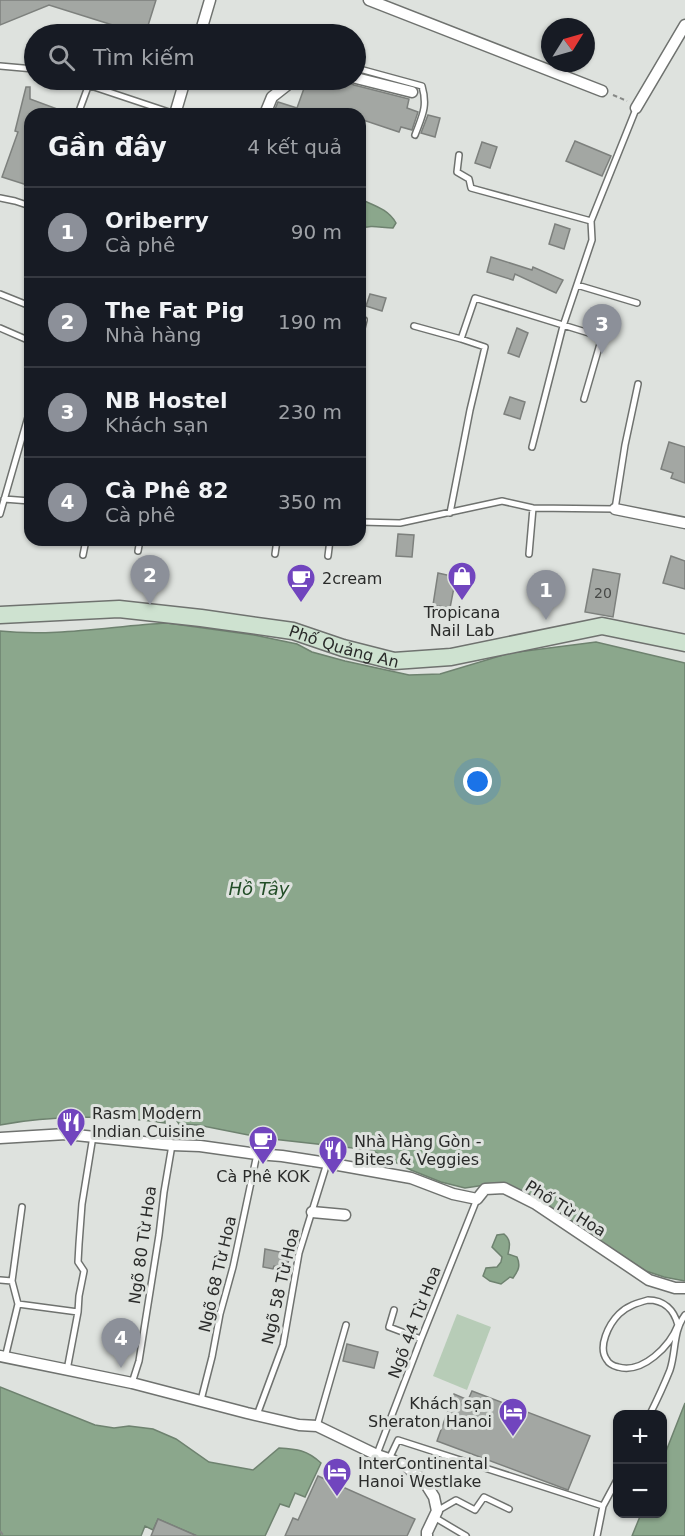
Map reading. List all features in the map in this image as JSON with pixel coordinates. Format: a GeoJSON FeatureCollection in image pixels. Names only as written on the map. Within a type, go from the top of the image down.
{"type":"FeatureCollection","features":[{"type":"Feature","properties":{"kind":"street"},"geometry":{"type":"LineString","coordinates":[[204,24],[210,0]]}},
{"type":"Feature","properties":{"kind":"street"},"geometry":{"type":"LineString","coordinates":[[369,0],[602,91]]}},
{"type":"Feature","properties":{"kind":"street"},"geometry":{"type":"LineString","coordinates":[[637,107],[685,25]]}},
{"type":"Feature","properties":{"kind":"street"},"geometry":{"type":"LineString","coordinates":[[366,80],[412,92]]}},
{"type":"Feature","properties":{"kind":"street"},"geometry":{"type":"LineString","coordinates":[[177,108],[182,90]]}},
{"type":"Feature","properties":{"kind":"street"},"geometry":{"type":"LineString","coordinates":[[267,108],[272,97],[281,90]]}},
{"type":"Feature","properties":{"kind":"street"},"geometry":{"type":"LineString","coordinates":[[615,508],[685,523]]}},
{"type":"Feature","properties":{"kind":"street","name":"Phố Quảng An"},"geometry":{"type":"LineString","coordinates":[[0,615],[119,609],[201,618],[293,631],[342,648],[394,661],[451,657],[602,626],[685,643]]}},
{"type":"Feature","properties":{"kind":"street"},"geometry":{"type":"LineString","coordinates":[[0,1138],[66,1134],[282,1156],[411,1178],[453,1194],[477,1199]]}},
{"type":"Feature","properties":{"kind":"street","name":"Phố Từ Hoa"},"geometry":{"type":"LineString","coordinates":[[477,1199],[485,1189],[504,1188],[536,1204],[649,1280],[675,1288],[685,1288]]}},
{"type":"Feature","properties":{"kind":"street"},"geometry":{"type":"LineString","coordinates":[[312,1212],[345,1215]]}},
{"type":"Feature","properties":{"kind":"street"},"geometry":{"type":"LineString","coordinates":[[2,1357],[132,1383],[299,1425],[317,1426],[377,1455],[403,1464],[424,1480],[434,1497],[435,1514],[426,1532],[427,1536]]}},
{"type":"Feature","properties":{"kind":"lane"},"geometry":{"type":"LineString","coordinates":[[0,66],[24,68]]}},
{"type":"Feature","properties":{"kind":"lane"},"geometry":{"type":"LineString","coordinates":[[366,71],[422,87],[426,100],[415,135]]}},
{"type":"Feature","properties":{"kind":"lane"},"geometry":{"type":"LineString","coordinates":[[80,108],[87,90]]}},
{"type":"Feature","properties":{"kind":"lane"},"geometry":{"type":"LineString","coordinates":[[106,90],[158,108]]}},
{"type":"Feature","properties":{"kind":"lane"},"geometry":{"type":"LineString","coordinates":[[532,447],[562,326],[592,240],[591,221],[637,107]]}},
{"type":"Feature","properties":{"kind":"lane"},"geometry":{"type":"LineString","coordinates":[[459,155],[457,172],[469,179],[471,188],[591,221]]}},
{"type":"Feature","properties":{"kind":"lane"},"geometry":{"type":"LineString","coordinates":[[0,198],[24,204]]}},
{"type":"Feature","properties":{"kind":"lane"},"geometry":{"type":"LineString","coordinates":[[577,285],[637,303]]}},
{"type":"Feature","properties":{"kind":"lane"},"geometry":{"type":"LineString","coordinates":[[0,294],[24,304]]}},
{"type":"Feature","properties":{"kind":"lane"},"geometry":{"type":"LineString","coordinates":[[461,339],[475,298],[602,337],[584,399]]}},
{"type":"Feature","properties":{"kind":"lane"},"geometry":{"type":"LineString","coordinates":[[414,326],[485,347],[450,513]]}},
{"type":"Feature","properties":{"kind":"lane"},"geometry":{"type":"LineString","coordinates":[[0,328],[24,338]]}},
{"type":"Feature","properties":{"kind":"lane"},"geometry":{"type":"LineString","coordinates":[[366,522],[400,523],[502,501],[533,508],[615,508],[638,384]]}},
{"type":"Feature","properties":{"kind":"lane"},"geometry":{"type":"LineString","coordinates":[[0,514],[24,432]]}},
{"type":"Feature","properties":{"kind":"lane"},"geometry":{"type":"LineString","coordinates":[[4,499],[24,501]]}},
{"type":"Feature","properties":{"kind":"lane"},"geometry":{"type":"LineString","coordinates":[[529,554],[533,508]]}},
{"type":"Feature","properties":{"kind":"lane"},"geometry":{"type":"LineString","coordinates":[[83,555],[85,546]]}},
{"type":"Feature","properties":{"kind":"lane"},"geometry":{"type":"LineString","coordinates":[[138,551],[139,546]]}},
{"type":"Feature","properties":{"kind":"lane"},"geometry":{"type":"LineString","coordinates":[[275,554],[276,546]]}},
{"type":"Feature","properties":{"kind":"lane"},"geometry":{"type":"LineString","coordinates":[[328,556],[329,546]]}},
{"type":"Feature","properties":{"kind":"lane"},"geometry":{"type":"LineString","coordinates":[[67,1370],[84,1271],[78,1262],[80,1224],[93,1136]]}},
{"type":"Feature","properties":{"kind":"lane","name":"Ngõ 80 Từ Hoa"},"geometry":{"type":"LineString","coordinates":[[132,1383],[139,1360],[172,1146]]}},
{"type":"Feature","properties":{"kind":"lane","name":"Ngõ 68 Từ Hoa"},"geometry":{"type":"LineString","coordinates":[[201,1401],[257,1154]]}},
{"type":"Feature","properties":{"kind":"lane","name":"Ngõ 58 Từ Hoa"},"geometry":{"type":"LineString","coordinates":[[257,1415],[283,1345],[300,1253],[327,1163]]}},
{"type":"Feature","properties":{"kind":"lane","name":"Ngõ 44 Từ Hoa"},"geometry":{"type":"LineString","coordinates":[[377,1455],[477,1199]]}},
{"type":"Feature","properties":{"kind":"lane"},"geometry":{"type":"LineString","coordinates":[[2,1357],[18,1304],[12,1281],[22,1207]]}},
{"type":"Feature","properties":{"kind":"lane"},"geometry":{"type":"LineString","coordinates":[[0,1280],[12,1281]]}},
{"type":"Feature","properties":{"kind":"lane"},"geometry":{"type":"LineString","coordinates":[[652,1410],[670,1370],[674,1353],[678,1325],[673,1312],[654,1300],[634,1304],[620,1313],[611,1325],[603,1344],[606,1360],[612,1365],[623,1368],[643,1363],[662,1350],[674,1335],[678,1325],[685,1315]]}},
{"type":"Feature","properties":{"kind":"lane"},"geometry":{"type":"LineString","coordinates":[[18,1304],[78,1312]]}},
{"type":"Feature","properties":{"kind":"lane"},"geometry":{"type":"LineString","coordinates":[[394,1310],[389,1327],[421,1339]]}},
{"type":"Feature","properties":{"kind":"lane"},"geometry":{"type":"LineString","coordinates":[[317,1426],[346,1325]]}},
{"type":"Feature","properties":{"kind":"lane"},"geometry":{"type":"LineString","coordinates":[[389,1459],[399,1440],[603,1506]]}},
{"type":"Feature","properties":{"kind":"lane"},"geometry":{"type":"LineString","coordinates":[[597,1536],[603,1506],[613,1487]]}},
{"type":"Feature","properties":{"kind":"lane"},"geometry":{"type":"LineString","coordinates":[[466,1536],[435,1514],[456,1500],[475,1510],[484,1497],[509,1509]]}},
{"type":"Feature","properties":{"kind":"path"},"geometry":{"type":"LineString","coordinates":[[602,91],[637,107]]}},
{"type":"Feature","properties":{"kind":"path"},"geometry":{"type":"LineString","coordinates":[[0,1531],[3,1536]]}},
{"type":"Feature","properties":{"kind":"shaded area"},"geometry":{"type":"Polygon","coordinates":[[[457,1314],[491,1327],[467,1390],[433,1376],[457,1314]]]}},
{"type":"Feature","properties":{"kind":"water"},"geometry":{"type":"Polygon","coordinates":[[[366,202],[381,208],[396,223],[393,228],[366,228],[366,202]]]}},
{"type":"Feature","properties":{"kind":"water","name":"Hồ Tây"},"geometry":{"type":"Polygon","coordinates":[[[167,623],[254,635],[297,644],[312,652],[409,675],[440,674],[510,653],[596,642],[685,663],[685,1281],[646,1271],[518,1189],[503,1184],[465,1188],[441,1182],[371,1150],[263,1138],[198,1125],[179,1124],[175,1118],[165,1118],[165,1123],[104,1117],[40,1119],[0,1125],[0,631],[63,632],[167,623]]]}},
{"type":"Feature","properties":{"kind":"water"},"geometry":{"type":"Polygon","coordinates":[[[504,1234],[509,1243],[508,1254],[517,1257],[519,1266],[513,1278],[510,1277],[501,1284],[483,1276],[486,1268],[497,1267],[501,1262],[502,1257],[492,1247],[497,1235],[504,1234]]]}},
{"type":"Feature","properties":{"kind":"water"},"geometry":{"type":"Polygon","coordinates":[[[0,1387],[95,1425],[153,1429],[176,1439],[209,1462],[253,1470],[279,1448],[302,1451],[321,1463],[305,1497],[295,1493],[289,1507],[280,1504],[265,1536],[197,1536],[158,1519],[153,1530],[145,1526],[141,1536],[0,1536],[0,1387]]]}},
{"type":"Feature","properties":{"kind":"water"},"geometry":{"type":"Polygon","coordinates":[[[685,1403],[685,1536],[632,1536],[639,1518],[667,1518],[667,1449],[685,1403]]]}},
{"type":"Feature","properties":{"kind":"building"},"geometry":{"type":"Polygon","coordinates":[[[0,0],[156,0],[148,24],[110,24],[49,5],[0,25],[0,0]]]}},
{"type":"Feature","properties":{"kind":"building"},"geometry":{"type":"Polygon","coordinates":[[[366,88],[409,99],[407,108],[418,112],[412,130],[401,127],[399,132],[366,121],[366,108],[297,108],[303,90],[366,90],[366,88]]]}},
{"type":"Feature","properties":{"kind":"building"},"geometry":{"type":"Polygon","coordinates":[[[25,90],[30,90],[30,99],[54,108],[24,108],[24,184],[2,177],[18,132],[15,131],[25,90]]]}},
{"type":"Feature","properties":{"kind":"building"},"geometry":{"type":"Polygon","coordinates":[[[278,102],[297,108],[276,108],[278,102]]]}},
{"type":"Feature","properties":{"kind":"building"},"geometry":{"type":"Polygon","coordinates":[[[428,115],[440,118],[435,137],[421,133],[428,115]]]}},
{"type":"Feature","properties":{"kind":"building"},"geometry":{"type":"Polygon","coordinates":[[[575,141],[611,156],[602,176],[566,161],[575,141]]]}},
{"type":"Feature","properties":{"kind":"building"},"geometry":{"type":"Polygon","coordinates":[[[482,142],[497,147],[490,168],[475,163],[482,142]]]}},
{"type":"Feature","properties":{"kind":"building"},"geometry":{"type":"Polygon","coordinates":[[[555,224],[570,229],[564,249],[549,244],[555,224]]]}},
{"type":"Feature","properties":{"kind":"building"},"geometry":{"type":"Polygon","coordinates":[[[491,257],[532,270],[533,267],[563,280],[556,293],[515,274],[513,280],[487,272],[491,257]]]}},
{"type":"Feature","properties":{"kind":"building"},"geometry":{"type":"Polygon","coordinates":[[[370,294],[386,298],[382,311],[366,306],[370,294]]]}},
{"type":"Feature","properties":{"kind":"building"},"geometry":{"type":"Polygon","coordinates":[[[517,328],[528,333],[519,357],[508,353],[517,328]]]}},
{"type":"Feature","properties":{"kind":"building"},"geometry":{"type":"Polygon","coordinates":[[[510,397],[525,402],[520,419],[504,414],[510,397]]]}},
{"type":"Feature","properties":{"kind":"building"},"geometry":{"type":"Polygon","coordinates":[[[669,442],[685,447],[685,483],[671,478],[673,473],[661,469],[669,442]]]}},
{"type":"Feature","properties":{"kind":"building"},"geometry":{"type":"Polygon","coordinates":[[[398,534],[414,535],[412,557],[396,556],[398,534]]]}},
{"type":"Feature","properties":{"kind":"building"},"geometry":{"type":"Polygon","coordinates":[[[671,556],[685,561],[685,589],[663,583],[671,556]]]}},
{"type":"Feature","properties":{"kind":"building"},"geometry":{"type":"Polygon","coordinates":[[[593,569],[620,574],[613,617],[585,612],[593,569]]]}},
{"type":"Feature","properties":{"kind":"building"},"geometry":{"type":"Polygon","coordinates":[[[438,573],[456,577],[450,608],[433,605],[438,573]]]}},
{"type":"Feature","properties":{"kind":"building"},"geometry":{"type":"Polygon","coordinates":[[[265,1249],[290,1254],[287,1268],[263,1267],[265,1249]]]}},
{"type":"Feature","properties":{"kind":"building"},"geometry":{"type":"Polygon","coordinates":[[[347,1344],[378,1352],[374,1368],[343,1361],[347,1344]]]}},
{"type":"Feature","properties":{"kind":"building","name":"Khách sạn Sheraton Hanoi"},"geometry":{"type":"Polygon","coordinates":[[[472,1391],[590,1436],[568,1490],[437,1441],[454,1394],[468,1400],[472,1391]]]}},
{"type":"Feature","properties":{"kind":"building","name":"InterContinental Hanoi Westlake"},"geometry":{"type":"Polygon","coordinates":[[[318,1476],[415,1519],[407,1536],[285,1536],[293,1518],[298,1520],[318,1476]]]}},
{"type":"Feature","properties":{"kind":"building"},"geometry":{"type":"Polygon","coordinates":[[[158,1519],[197,1536],[151,1536],[158,1519]]]}},
{"type":"Feature","properties":{"kind":"place","name":"NB Hostel"},"geometry":{"type":"Point","coordinates":[602,354]}},
{"type":"Feature","properties":{"kind":"place","name":"Tropicana Nail Lab"},"geometry":{"type":"Point","coordinates":[462,602]}},
{"type":"Feature","properties":{"kind":"place","name":"2cream"},"geometry":{"type":"Point","coordinates":[301,604]}},
{"type":"Feature","properties":{"kind":"place","name":"The Fat Pig"},"geometry":{"type":"Point","coordinates":[150,605]}},
{"type":"Feature","properties":{"kind":"place","name":"Oriberry"},"geometry":{"type":"Point","coordinates":[546,620]}},
{"type":"Feature","properties":{"kind":"place","name":"Rasm Modern Indian Cuisine"},"geometry":{"type":"Point","coordinates":[71,1148]}},
{"type":"Feature","properties":{"kind":"place","name":"Cà Phê KOK"},"geometry":{"type":"Point","coordinates":[263,1166]}},
{"type":"Feature","properties":{"kind":"place","name":"Nhà Hàng Gòn - Bites & Veggies"},"geometry":{"type":"Point","coordinates":[333,1176]}},
{"type":"Feature","properties":{"kind":"place","name":"Cà Phê 82"},"geometry":{"type":"Point","coordinates":[121,1368]}},
{"type":"Feature","properties":{"kind":"place","name":"Khách sạn Sheraton Hanoi"},"geometry":{"type":"Point","coordinates":[513,1438]}},
{"type":"Feature","properties":{"kind":"place","name":"InterContinental Hanoi Westlake"},"geometry":{"type":"Point","coordinates":[337,1498]}}]}
